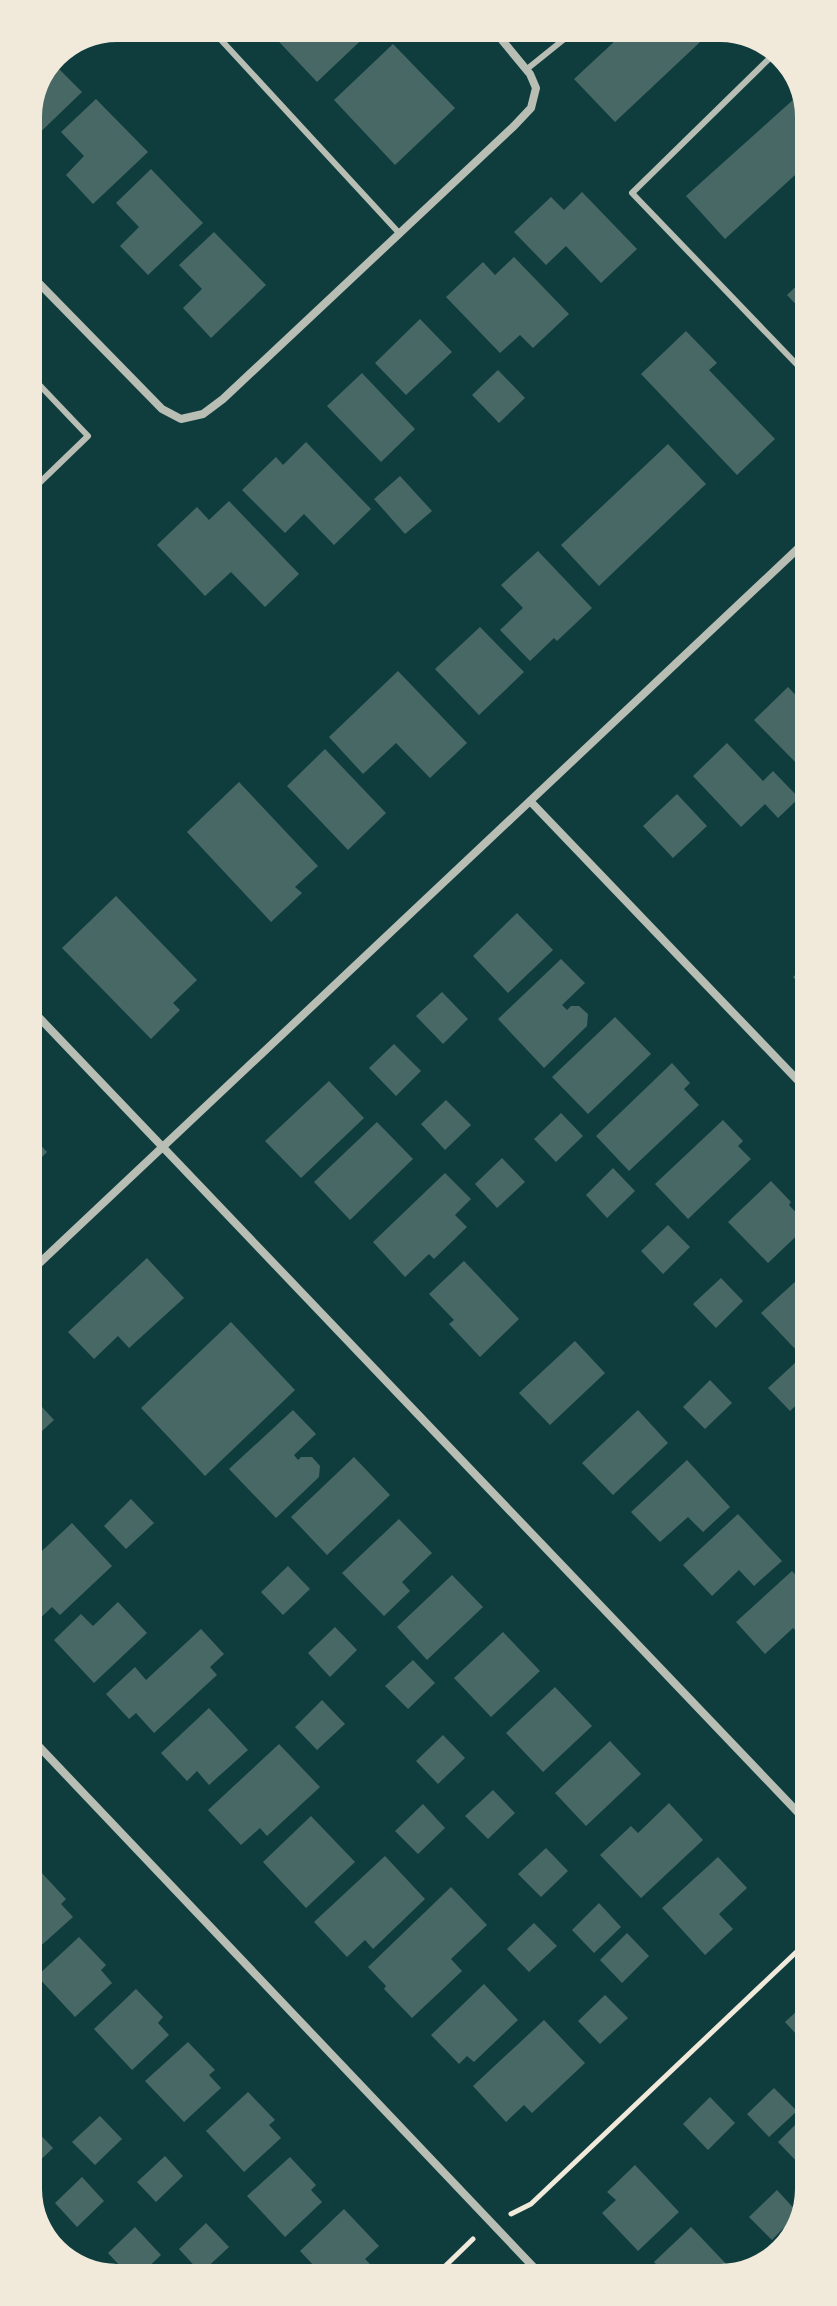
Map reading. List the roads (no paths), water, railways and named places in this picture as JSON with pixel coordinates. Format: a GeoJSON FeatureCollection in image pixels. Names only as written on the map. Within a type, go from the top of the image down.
{"type":"FeatureCollection","features":[{"type":"Feature","properties":{"kind":"street"},"geometry":{"type":"LineString","coordinates":[[42,286],[162,409],[181,419],[203,414],[223,399],[400,234],[531,108],[536,88],[527,69],[504,42]]}},
{"type":"Feature","properties":{"kind":"street"},"geometry":{"type":"LineString","coordinates":[[42,1261],[795,551]]}},
{"type":"Feature","properties":{"kind":"street"},"geometry":{"type":"LineString","coordinates":[[530,801],[795,1077]]}},
{"type":"Feature","properties":{"kind":"street"},"geometry":{"type":"LineString","coordinates":[[42,1021],[795,1809]]}},
{"type":"Feature","properties":{"kind":"street"},"geometry":{"type":"LineString","coordinates":[[42,1750],[531,2264]]}},
{"type":"Feature","properties":{"kind":"lane"},"geometry":{"type":"LineString","coordinates":[[223,42],[400,234]]}},
{"type":"Feature","properties":{"kind":"lane"},"geometry":{"type":"LineString","coordinates":[[527,69],[561,42]]}},
{"type":"Feature","properties":{"kind":"lane"},"geometry":{"type":"LineString","coordinates":[[768,60],[632,193],[795,363]]}},
{"type":"Feature","properties":{"kind":"lane"},"geometry":{"type":"LineString","coordinates":[[42,388],[88,436],[42,480]]}}]}
